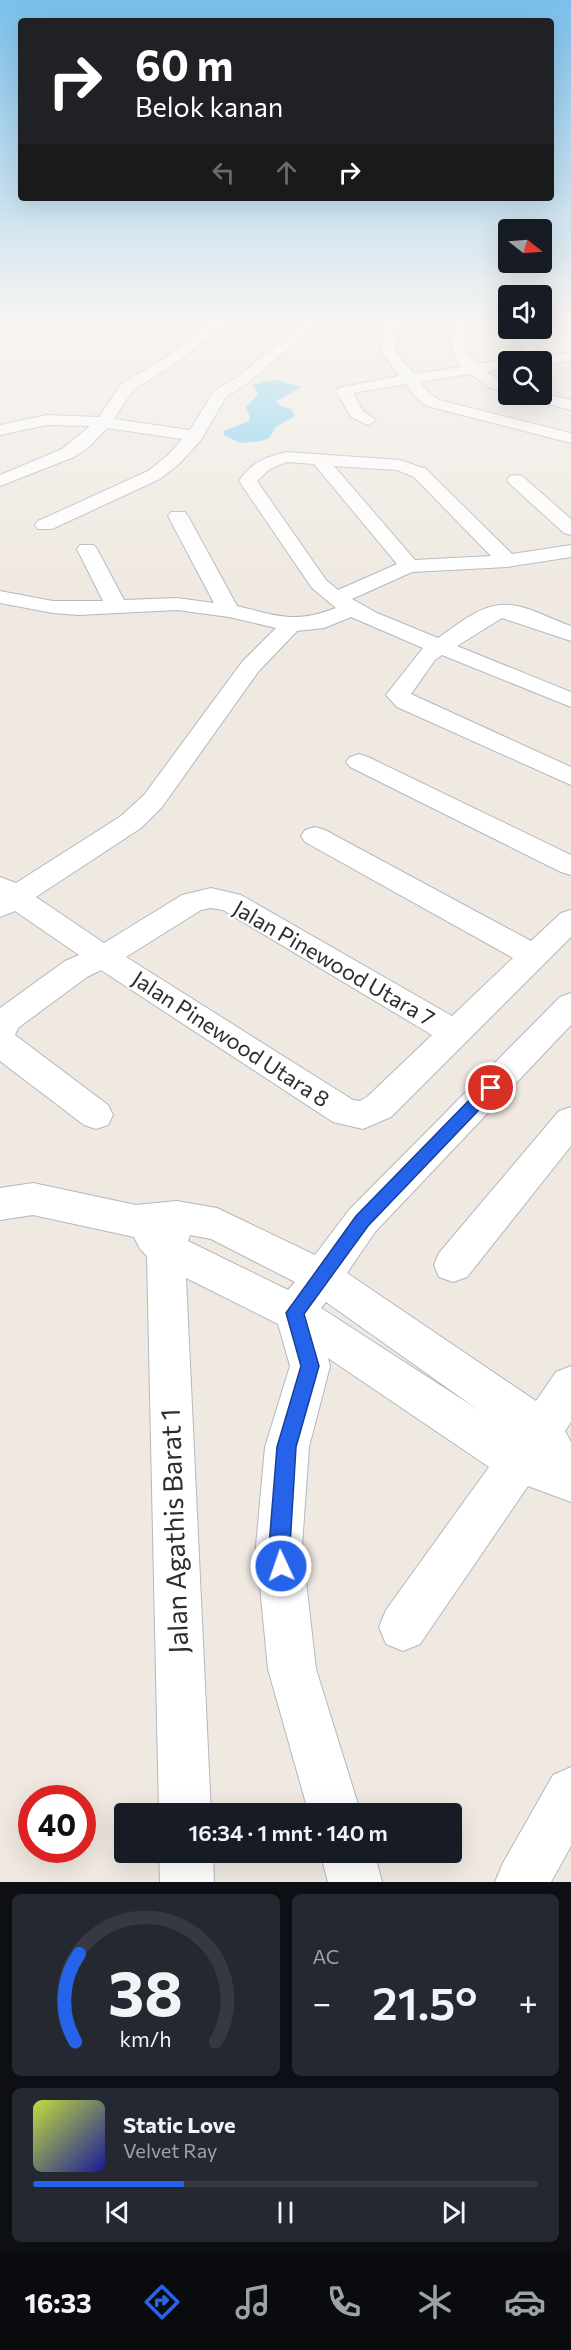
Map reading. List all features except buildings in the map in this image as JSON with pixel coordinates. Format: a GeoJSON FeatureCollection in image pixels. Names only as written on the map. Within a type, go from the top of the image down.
{"type":"FeatureCollection","features":[{"type":"Feature","properties":{"kind":"street"},"geometry":{"type":"LineString","coordinates":[[0,481],[68,453],[95,433],[113,408]]}},
{"type":"Feature","properties":{"kind":"street"},"geometry":{"type":"LineString","coordinates":[[45,525],[154,475],[173,460],[195,436],[211,408]]}},
{"type":"Feature","properties":{"kind":"street"},"geometry":{"type":"LineString","coordinates":[[354,408],[357,414],[368,420]]}},
{"type":"Feature","properties":{"kind":"street"},"geometry":{"type":"LineString","coordinates":[[452,408],[571,438]]}},
{"type":"Feature","properties":{"kind":"street"},"geometry":{"type":"LineString","coordinates":[[0,430],[27,422],[49,420],[103,423],[195,436]]}},
{"type":"Feature","properties":{"kind":"street"},"geometry":{"type":"LineString","coordinates":[[507,561],[420,473],[412,468],[400,465],[286,457],[273,461],[252,473],[248,481],[319,584],[343,604],[440,647],[571,700]]}},
{"type":"Feature","properties":{"kind":"street"},"geometry":{"type":"LineString","coordinates":[[318,458],[410,566]]}},
{"type":"Feature","properties":{"kind":"street"},"geometry":{"type":"LineString","coordinates":[[516,480],[571,529]]}},
{"type":"Feature","properties":{"kind":"street"},"geometry":{"type":"LineString","coordinates":[[178,516],[229,611]]}},
{"type":"Feature","properties":{"kind":"street"},"geometry":{"type":"LineString","coordinates":[[87,549],[116,606]]}},
{"type":"Feature","properties":{"kind":"street"},"geometry":{"type":"LineString","coordinates":[[2,593],[53,607],[78,609],[177,604],[229,611],[291,625],[316,623],[392,572],[410,566],[507,561],[571,550]]}},
{"type":"Feature","properties":{"kind":"street"},"geometry":{"type":"LineString","coordinates":[[571,634],[516,613],[501,611],[489,615],[428,655],[398,695],[405,702],[571,777]]}},
{"type":"Feature","properties":{"kind":"street"},"geometry":{"type":"LineString","coordinates":[[5,897],[131,822],[153,801],[244,674],[291,625]]}},
{"type":"Feature","properties":{"kind":"street"},"geometry":{"type":"LineString","coordinates":[[359,762],[571,866]]}},
{"type":"Feature","properties":{"kind":"street"},"geometry":{"type":"LineString","coordinates":[[315,836],[534,956]]}},
{"type":"Feature","properties":{"kind":"street","name":"Jalan Pinewood Utara 8"},"geometry":{"type":"LineString","coordinates":[[5,897],[102,956],[345,1112],[363,1115],[379,1107],[455,1033]]}},
{"type":"Feature","properties":{"kind":"street","name":"Jalan Pinewood Utara 7"},"geometry":{"type":"LineString","coordinates":[[102,956],[192,902],[211,898],[231,902],[455,1033]]}},
{"type":"Feature","properties":{"kind":"street"},"geometry":{"type":"LineString","coordinates":[[455,1033],[571,920]]}},
{"type":"Feature","properties":{"kind":"street"},"geometry":{"type":"LineString","coordinates":[[0,1032],[5,1021],[76,969],[102,956]]}},
{"type":"Feature","properties":{"kind":"street"},"geometry":{"type":"LineString","coordinates":[[332,1803],[292,1669],[279,1546],[287,1447],[310,1366],[295,1313],[362,1221],[571,1005]]}},
{"type":"Feature","properties":{"kind":"street"},"geometry":{"type":"LineString","coordinates":[[0,1038],[5,1047],[96,1115]]}},
{"type":"Feature","properties":{"kind":"street"},"geometry":{"type":"LineString","coordinates":[[453,1264],[571,1121]]}},
{"type":"Feature","properties":{"kind":"street"},"geometry":{"type":"LineString","coordinates":[[0,1203],[33,1199],[159,1229],[295,1313],[529,1445]]}},
{"type":"Feature","properties":{"kind":"street"},"geometry":{"type":"LineString","coordinates":[[159,1229],[216,1224],[320,1276],[568,1477]]}},
{"type":"Feature","properties":{"kind":"street","name":"Jalan Agathis Barat 1"},"geometry":{"type":"LineString","coordinates":[[159,1229],[185,1803]]}},
{"type":"Feature","properties":{"kind":"street"},"geometry":{"type":"LineString","coordinates":[[403,1627],[571,1386]]}},
{"type":"Feature","properties":{"kind":"street"},"geometry":{"type":"LineString","coordinates":[[522,1882],[571,1793]]}},
{"type":"Feature","properties":{"kind":"street"},"geometry":{"type":"LineString","coordinates":[[186,1863],[187,1882]]}},
{"type":"Feature","properties":{"kind":"street"},"geometry":{"type":"LineString","coordinates":[[350,1863],[355,1882]]}},
{"type":"Feature","properties":{"kind":"water"},"geometry":{"type":"Polygon","coordinates":[[[246,408],[287,408],[291,409],[295,416],[276,427],[269,438],[261,441],[240,443],[224,435],[224,431],[249,421],[246,408]]]}},
{"type":"Feature","properties":{"kind":"route"},"geometry":{"type":"LineString","coordinates":[[281,1566],[279,1546],[287,1447],[310,1366],[295,1313],[362,1221],[491,1088]]}}]}
